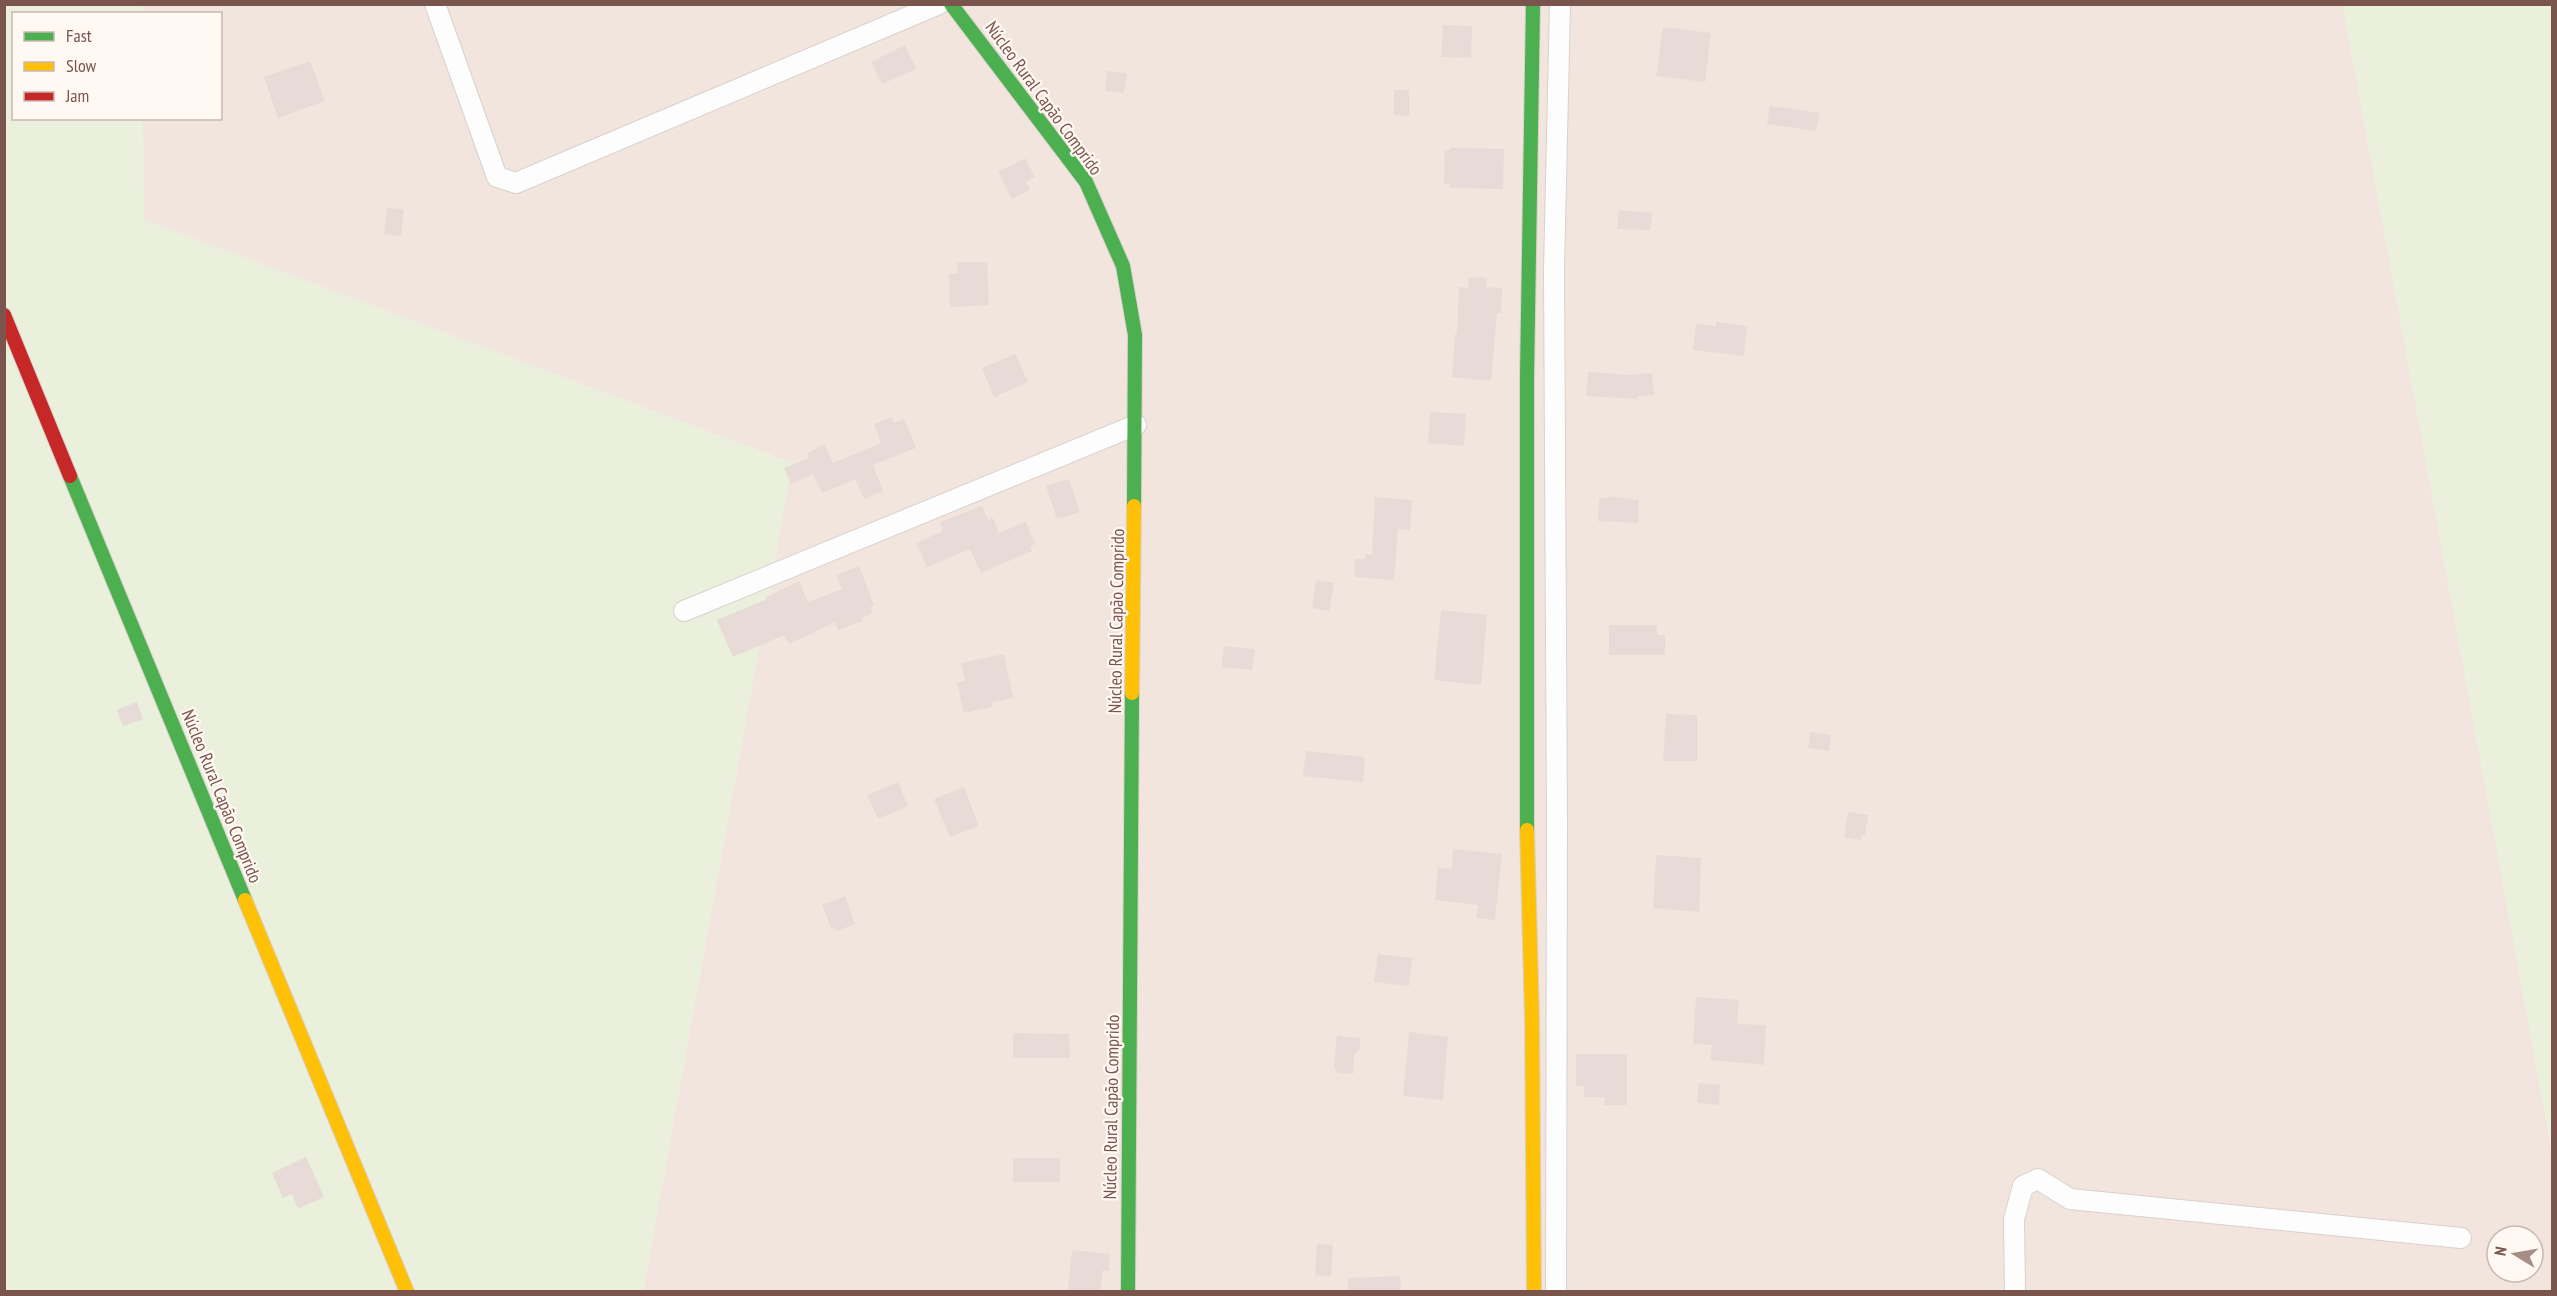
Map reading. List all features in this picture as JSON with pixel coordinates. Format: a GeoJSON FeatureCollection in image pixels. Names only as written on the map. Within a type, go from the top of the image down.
{"type":"FeatureCollection","features":[{"type":"Feature","properties":{"kind":"street"},"geometry":{"type":"LineString","coordinates":[[435,4],[497,177],[516,183],[939,4]]}},
{"type":"Feature","properties":{"kind":"street","name":"Núcleo Rural Capão Comprido"},"geometry":{"type":"LineString","coordinates":[[951,4],[1086,182],[1123,266],[1135,336],[1128,1292]]}},
{"type":"Feature","properties":{"kind":"street"},"geometry":{"type":"LineString","coordinates":[[1533,4],[1527,377],[1527,709],[1534,1292]]}},
{"type":"Feature","properties":{"kind":"street"},"geometry":{"type":"LineString","coordinates":[[1556,1292],[1557,708],[1554,270],[1560,4]]}},
{"type":"Feature","properties":{"kind":"street","name":"Núcleo Rural Capão Comprido"},"geometry":{"type":"LineString","coordinates":[[4,315],[407,1292]]}},
{"type":"Feature","properties":{"kind":"street"},"geometry":{"type":"LineString","coordinates":[[684,612],[1136,425]]}},
{"type":"Feature","properties":{"kind":"street"},"geometry":{"type":"LineString","coordinates":[[1527,709],[1557,708]]}},
{"type":"Feature","properties":{"kind":"street"},"geometry":{"type":"LineString","coordinates":[[2015,1292],[2014,1219],[2023,1186],[2038,1179],[2070,1199],[2461,1238]]}},
{"type":"Feature","properties":{"kind":"shaded area"},"geometry":{"type":"Polygon","coordinates":[[[143,5],[2343,5],[2552,1152],[2552,1291],[643,1291],[792,463],[143,220],[143,120],[222,120],[222,12],[143,12],[143,5]]]}},
{"type":"Feature","properties":{"kind":"green space"},"geometry":{"type":"Polygon","coordinates":[[[5,5],[143,5],[143,12],[12,12],[12,120],[143,120],[144,220],[792,463],[643,1291],[5,1292],[5,5]]]}},
{"type":"Feature","properties":{"kind":"green space"},"geometry":{"type":"Polygon","coordinates":[[[2343,5],[2552,5],[2552,1152],[2343,5]]]}},
{"type":"Feature","properties":{"kind":"building"},"geometry":{"type":"Polygon","coordinates":[[[1443,25],[1472,26],[1471,58],[1441,57],[1443,25]]]}},
{"type":"Feature","properties":{"kind":"building"},"geometry":{"type":"Polygon","coordinates":[[[1663,27],[1711,33],[1705,82],[1656,76],[1663,27]]]}},
{"type":"Feature","properties":{"kind":"building"},"geometry":{"type":"Polygon","coordinates":[[[905,45],[916,69],[882,84],[871,62],[905,45]]]}},
{"type":"Feature","properties":{"kind":"building"},"geometry":{"type":"Polygon","coordinates":[[[310,61],[325,101],[278,118],[264,77],[310,61]]]}},
{"type":"Feature","properties":{"kind":"building"},"geometry":{"type":"Polygon","coordinates":[[[1107,71],[1127,73],[1124,93],[1105,91],[1107,71]]]}},
{"type":"Feature","properties":{"kind":"building"},"geometry":{"type":"Polygon","coordinates":[[[1394,90],[1409,90],[1409,116],[1394,115],[1394,90]]]}},
{"type":"Feature","properties":{"kind":"building"},"geometry":{"type":"Polygon","coordinates":[[[1770,106],[1820,113],[1816,131],[1767,124],[1770,106]]]}},
{"type":"Feature","properties":{"kind":"building"},"geometry":{"type":"Polygon","coordinates":[[[1450,148],[1504,149],[1503,189],[1450,188],[1450,184],[1444,184],[1445,150],[1450,150],[1450,148]]]}},
{"type":"Feature","properties":{"kind":"building"},"geometry":{"type":"Polygon","coordinates":[[[1025,158],[1035,177],[1026,182],[1030,190],[1012,199],[998,172],[1025,158]]]}},
{"type":"Feature","properties":{"kind":"building"},"geometry":{"type":"Polygon","coordinates":[[[387,208],[404,209],[401,236],[384,234],[387,208]]]}},
{"type":"Feature","properties":{"kind":"building"},"geometry":{"type":"Polygon","coordinates":[[[1619,210],[1652,213],[1650,230],[1617,229],[1619,210]]]}},
{"type":"Feature","properties":{"kind":"building"},"geometry":{"type":"Polygon","coordinates":[[[957,262],[987,262],[989,305],[950,307],[949,274],[958,273],[957,262]]]}},
{"type":"Feature","properties":{"kind":"building"},"geometry":{"type":"Polygon","coordinates":[[[1469,277],[1487,278],[1486,287],[1502,288],[1501,313],[1497,313],[1491,381],[1452,377],[1459,287],[1468,288],[1469,277]]]}},
{"type":"Feature","properties":{"kind":"building"},"geometry":{"type":"Polygon","coordinates":[[[1716,322],[1747,326],[1744,356],[1693,350],[1696,324],[1716,326],[1716,322]]]}},
{"type":"Feature","properties":{"kind":"building"},"geometry":{"type":"Polygon","coordinates":[[[1015,354],[1028,382],[994,397],[982,368],[1015,354]]]}},
{"type":"Feature","properties":{"kind":"building"},"geometry":{"type":"Polygon","coordinates":[[[1588,372],[1629,375],[1652,373],[1654,395],[1638,396],[1638,399],[1586,396],[1588,372]]]}},
{"type":"Feature","properties":{"kind":"building"},"geometry":{"type":"Polygon","coordinates":[[[1430,412],[1466,414],[1464,446],[1428,443],[1430,412]]]}},
{"type":"Feature","properties":{"kind":"building"},"geometry":{"type":"Polygon","coordinates":[[[892,417],[894,423],[904,419],[916,448],[873,465],[883,491],[864,499],[855,479],[822,493],[813,474],[791,484],[784,468],[809,458],[808,453],[825,444],[833,463],[881,443],[874,424],[892,417]]]}},
{"type":"Feature","properties":{"kind":"building"},"geometry":{"type":"Polygon","coordinates":[[[1069,479],[1080,512],[1057,519],[1046,486],[1069,479]]]}},
{"type":"Feature","properties":{"kind":"building"},"geometry":{"type":"Polygon","coordinates":[[[1608,496],[1639,500],[1638,523],[1598,521],[1599,498],[1608,498],[1608,496]]]}},
{"type":"Feature","properties":{"kind":"building"},"geometry":{"type":"Polygon","coordinates":[[[1375,497],[1412,500],[1410,530],[1398,529],[1394,580],[1354,577],[1355,559],[1365,559],[1366,554],[1372,555],[1375,497]]]}},
{"type":"Feature","properties":{"kind":"building"},"geometry":{"type":"Polygon","coordinates":[[[982,506],[988,520],[993,518],[999,533],[1026,522],[1035,544],[1030,547],[1032,551],[981,573],[970,549],[927,567],[916,543],[943,531],[940,522],[982,506]]]}},
{"type":"Feature","properties":{"kind":"building"},"geometry":{"type":"Polygon","coordinates":[[[859,566],[874,605],[870,607],[873,613],[861,618],[862,621],[838,630],[835,622],[789,644],[784,635],[733,657],[717,620],[767,599],[766,597],[799,581],[808,602],[842,589],[836,575],[859,566]]]}},
{"type":"Feature","properties":{"kind":"building"},"geometry":{"type":"Polygon","coordinates":[[[1316,580],[1334,583],[1329,611],[1312,608],[1316,580]]]}},
{"type":"Feature","properties":{"kind":"building"},"geometry":{"type":"Polygon","coordinates":[[[1441,610],[1487,615],[1481,685],[1434,680],[1441,610]]]}},
{"type":"Feature","properties":{"kind":"building"},"geometry":{"type":"Polygon","coordinates":[[[1609,625],[1657,625],[1657,635],[1665,635],[1665,655],[1609,655],[1609,625]]]}},
{"type":"Feature","properties":{"kind":"building"},"geometry":{"type":"Polygon","coordinates":[[[1224,646],[1255,649],[1252,670],[1221,667],[1224,646]]]}},
{"type":"Feature","properties":{"kind":"building"},"geometry":{"type":"Polygon","coordinates":[[[1004,654],[1013,698],[992,702],[993,707],[964,713],[957,683],[965,681],[961,663],[1004,654]]]}},
{"type":"Feature","properties":{"kind":"building"},"geometry":{"type":"Polygon","coordinates":[[[137,702],[143,719],[123,726],[117,710],[137,702]]]}},
{"type":"Feature","properties":{"kind":"building"},"geometry":{"type":"Polygon","coordinates":[[[1666,714],[1697,715],[1697,761],[1663,761],[1666,714]]]}},
{"type":"Feature","properties":{"kind":"building"},"geometry":{"type":"Polygon","coordinates":[[[1810,732],[1831,735],[1829,751],[1808,748],[1810,732]]]}},
{"type":"Feature","properties":{"kind":"building"},"geometry":{"type":"Polygon","coordinates":[[[1306,751],[1365,757],[1363,782],[1303,776],[1306,751]]]}},
{"type":"Feature","properties":{"kind":"building"},"geometry":{"type":"Polygon","coordinates":[[[898,782],[908,806],[878,819],[867,795],[898,782]]]}},
{"type":"Feature","properties":{"kind":"building"},"geometry":{"type":"Polygon","coordinates":[[[964,787],[979,826],[950,837],[934,799],[964,787]]]}},
{"type":"Feature","properties":{"kind":"building"},"geometry":{"type":"Polygon","coordinates":[[[1848,812],[1868,815],[1865,835],[1862,834],[1861,840],[1844,837],[1848,812]]]}},
{"type":"Feature","properties":{"kind":"building"},"geometry":{"type":"Polygon","coordinates":[[[1453,849],[1502,854],[1495,920],[1476,918],[1478,905],[1435,900],[1438,868],[1452,869],[1453,849]]]}},
{"type":"Feature","properties":{"kind":"building"},"geometry":{"type":"Polygon","coordinates":[[[1656,855],[1701,858],[1699,912],[1653,908],[1656,855]]]}},
{"type":"Feature","properties":{"kind":"building"},"geometry":{"type":"Polygon","coordinates":[[[845,896],[855,924],[837,931],[835,927],[831,928],[822,905],[845,896]]]}},
{"type":"Feature","properties":{"kind":"building"},"geometry":{"type":"Polygon","coordinates":[[[1378,954],[1412,958],[1409,986],[1374,982],[1378,954]]]}},
{"type":"Feature","properties":{"kind":"building"},"geometry":{"type":"Polygon","coordinates":[[[1696,997],[1739,1000],[1737,1024],[1766,1025],[1764,1065],[1710,1060],[1712,1045],[1693,1044],[1696,997]]]}},
{"type":"Feature","properties":{"kind":"building"},"geometry":{"type":"Polygon","coordinates":[[[1409,1032],[1448,1037],[1443,1100],[1403,1096],[1409,1032]]]}},
{"type":"Feature","properties":{"kind":"building"},"geometry":{"type":"Polygon","coordinates":[[[1013,1033],[1069,1034],[1070,1058],[1013,1058],[1013,1033]]]}},
{"type":"Feature","properties":{"kind":"building"},"geometry":{"type":"Polygon","coordinates":[[[1337,1036],[1360,1038],[1360,1049],[1354,1055],[1353,1074],[1338,1073],[1334,1067],[1337,1036]]]}},
{"type":"Feature","properties":{"kind":"building"},"geometry":{"type":"Polygon","coordinates":[[[1576,1054],[1627,1054],[1627,1105],[1604,1105],[1605,1097],[1584,1097],[1584,1086],[1576,1086],[1576,1054]]]}},
{"type":"Feature","properties":{"kind":"building"},"geometry":{"type":"Polygon","coordinates":[[[1699,1083],[1720,1085],[1719,1105],[1697,1103],[1699,1083]]]}},
{"type":"Feature","properties":{"kind":"building"},"geometry":{"type":"Polygon","coordinates":[[[306,1157],[324,1197],[298,1209],[292,1194],[283,1198],[272,1173],[306,1157]]]}},
{"type":"Feature","properties":{"kind":"building"},"geometry":{"type":"Polygon","coordinates":[[[1013,1158],[1060,1158],[1060,1182],[1013,1182],[1013,1158]]]}},
{"type":"Feature","properties":{"kind":"building"},"geometry":{"type":"Polygon","coordinates":[[[1317,1244],[1333,1245],[1331,1277],[1315,1275],[1317,1244]]]}},
{"type":"Feature","properties":{"kind":"building"},"geometry":{"type":"Polygon","coordinates":[[[1072,1250],[1110,1254],[1109,1271],[1103,1270],[1100,1292],[1068,1292],[1072,1250]]]}},
{"type":"Feature","properties":{"kind":"building"},"geometry":{"type":"Polygon","coordinates":[[[1400,1276],[1401,1292],[1348,1292],[1348,1278],[1400,1276]]]}},
{"type":"Feature","properties":{"kind":"traffic: fast"},"geometry":{"type":"LineString","coordinates":[[951,4],[1086,182],[1123,266],[1135,335],[1134,506]]}},
{"type":"Feature","properties":{"kind":"traffic: fast"},"geometry":{"type":"LineString","coordinates":[[1527,830],[1527,377],[1533,4]]}},
{"type":"Feature","properties":{"kind":"traffic: fast"},"geometry":{"type":"LineString","coordinates":[[70,476],[245,900]]}},
{"type":"Feature","properties":{"kind":"traffic: fast"},"geometry":{"type":"LineString","coordinates":[[1128,1292],[1132,693]]}},
{"type":"Feature","properties":{"kind":"traffic: slow"},"geometry":{"type":"LineString","coordinates":[[1132,693],[1134,506]]}},
{"type":"Feature","properties":{"kind":"traffic: slow"},"geometry":{"type":"LineString","coordinates":[[1527,830],[1532,1019],[1534,1292]]}},
{"type":"Feature","properties":{"kind":"traffic: slow"},"geometry":{"type":"LineString","coordinates":[[245,900],[407,1292]]}},
{"type":"Feature","properties":{"kind":"traffic: jam"},"geometry":{"type":"LineString","coordinates":[[4,315],[70,476]]}}]}
